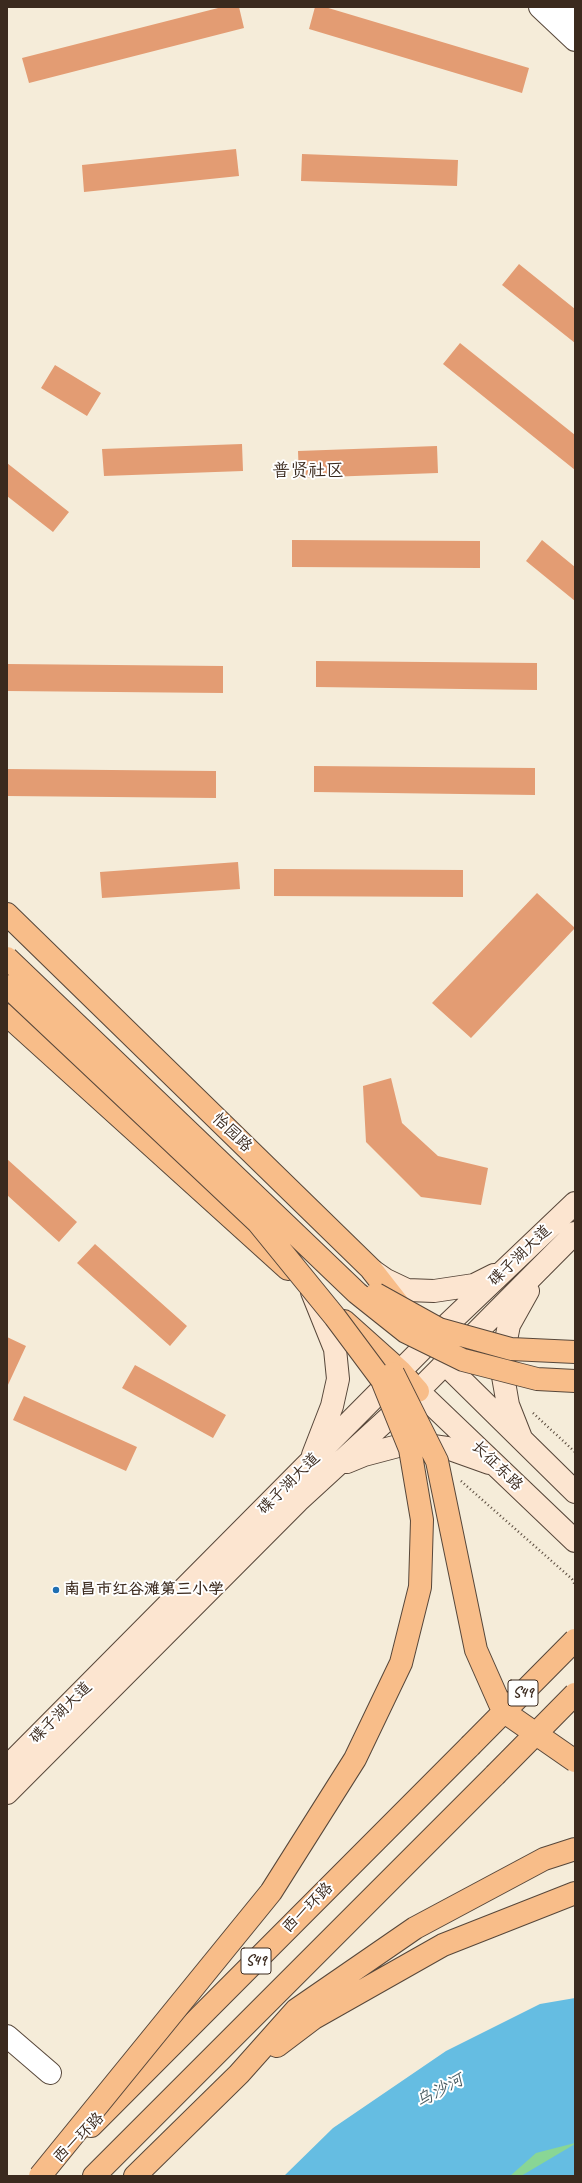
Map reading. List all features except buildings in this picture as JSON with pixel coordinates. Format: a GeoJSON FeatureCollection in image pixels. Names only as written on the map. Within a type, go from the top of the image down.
{"type":"FeatureCollection","features":[{"type":"Feature","properties":{"kind":"main road","name":"怡园路"},"geometry":{"type":"LineString","coordinates":[[7,914],[371,1269],[430,1342],[444,1363]]}},
{"type":"Feature","properties":{"kind":"main road"},"geometry":{"type":"LineString","coordinates":[[7,958],[357,1292],[406,1332],[463,1360],[537,1379],[575,1381]]}},
{"type":"Feature","properties":{"kind":"main road"},"geometry":{"type":"LineString","coordinates":[[7,986],[256,1220],[343,1309],[393,1372],[437,1461],[476,1650],[503,1710],[575,1761]]}},
{"type":"Feature","properties":{"kind":"main road"},"geometry":{"type":"LineString","coordinates":[[7,1015],[401,1372],[418,1391]]}},
{"type":"Feature","properties":{"kind":"main road","name":"碟子湖大道"},"geometry":{"type":"LineString","coordinates":[[7,1767],[430,1342],[575,1203]]}},
{"type":"Feature","properties":{"kind":"main road"},"geometry":{"type":"LineString","coordinates":[[41,2176],[271,1892],[355,1759],[401,1663],[420,1587],[422,1520],[410,1449],[382,1380],[256,1220]]}},
{"type":"Feature","properties":{"kind":"main road"},"geometry":{"type":"LineString","coordinates":[[282,1221],[370,1290],[438,1329],[511,1348],[575,1352]]}},
{"type":"Feature","properties":{"kind":"main road","name":"碟子湖大道"},"geometry":{"type":"LineString","coordinates":[[7,1793],[298,1501],[418,1391],[444,1363],[575,1233]]}},
{"type":"Feature","properties":{"kind":"main road"},"geometry":{"type":"LineString","coordinates":[[521,1438],[508,1405],[500,1365],[509,1325],[518,1305],[545,1263]]}},
{"type":"Feature","properties":{"kind":"main road"},"geometry":{"type":"LineString","coordinates":[[371,1269],[386,1280],[407,1290],[434,1291],[474,1285],[511,1266]]}},
{"type":"Feature","properties":{"kind":"main road"},"geometry":{"type":"LineString","coordinates":[[309,1464],[332,1406],[338,1379],[335,1349],[312,1291]]}},
{"type":"Feature","properties":{"kind":"main road"},"geometry":{"type":"LineString","coordinates":[[444,1363],[575,1492]]}},
{"type":"Feature","properties":{"kind":"main road","name":"长征东路"},"geometry":{"type":"LineString","coordinates":[[418,1391],[575,1541]]}},
{"type":"Feature","properties":{"kind":"main road"},"geometry":{"type":"LineString","coordinates":[[334,1469],[364,1454],[398,1446],[419,1444],[447,1448],[496,1465]]}},
{"type":"Feature","properties":{"kind":"main road","name":"西一环路"},"geometry":{"type":"LineString","coordinates":[[41,2176],[575,1640]]}},
{"type":"Feature","properties":{"kind":"main road","name":"S49"},"geometry":{"type":"LineString","coordinates":[[94,2176],[575,1694]]}},
{"type":"Feature","properties":{"kind":"main road"},"geometry":{"type":"LineString","coordinates":[[135,2176],[239,2074],[296,2010],[415,1928],[544,1859],[575,1848]]}},
{"type":"Feature","properties":{"kind":"main road"},"geometry":{"type":"LineString","coordinates":[[239,2074],[314,2018],[443,1945],[575,1893]]}},
{"type":"Feature","properties":{"kind":"street"},"geometry":{"type":"LineString","coordinates":[[540,7],[575,40]]}},
{"type":"Feature","properties":{"kind":"street"},"geometry":{"type":"LineString","coordinates":[[565,7],[575,17]]}},
{"type":"Feature","properties":{"kind":"street"},"geometry":{"type":"LineString","coordinates":[[7,2036],[50,2073]]}},
{"type":"Feature","properties":{"kind":"path"},"geometry":{"type":"LineString","coordinates":[[527,1408],[575,1452]]}},
{"type":"Feature","properties":{"kind":"path"},"geometry":{"type":"LineString","coordinates":[[460,1480],[572,1579],[575,1584]]}},
{"type":"Feature","properties":{"kind":"green space"},"geometry":{"type":"Polygon","coordinates":[[[575,2133],[575,2176],[491,2176],[547,2135],[575,2133]]]}},
{"type":"Feature","properties":{"kind":"water","name":"乌沙河"},"geometry":{"type":"Polygon","coordinates":[[[575,1998],[575,2143],[536,2153],[510,2176],[284,2176],[333,2128],[446,2051],[540,2004],[575,1998]]]}},
{"type":"Feature","properties":{"kind":"water"},"geometry":{"type":"Polygon","coordinates":[[[575,2144],[575,2176],[521,2176],[575,2144]]]}},
{"type":"Feature","properties":{"kind":"place","name":"南昌市红谷滩第三小学"},"geometry":{"type":"Point","coordinates":[56,1590]}},
{"type":"Feature","properties":{"kind":"district","name":"普贤社区"},"geometry":{"type":"Point","coordinates":[308,471]}}]}
